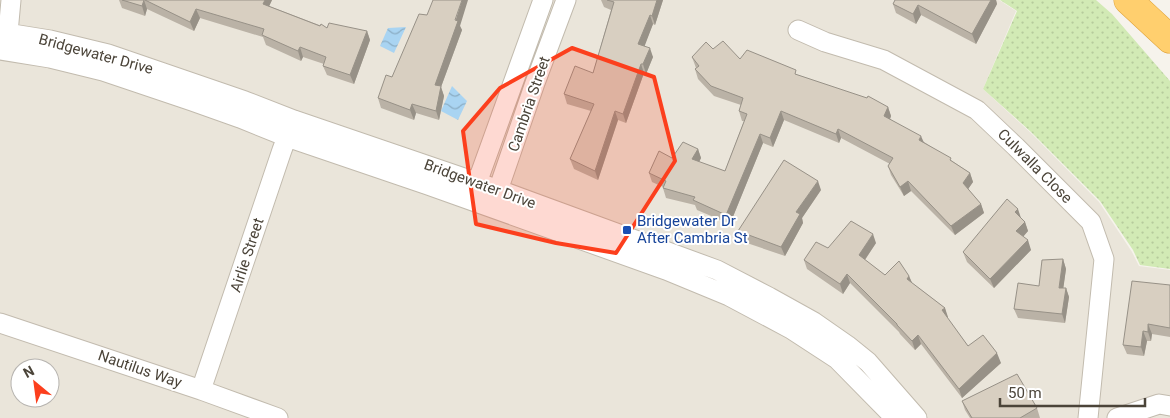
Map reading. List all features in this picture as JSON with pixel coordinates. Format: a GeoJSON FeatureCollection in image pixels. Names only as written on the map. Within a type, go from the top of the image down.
{"type":"FeatureCollection","features":[{"type":"Feature","properties":{"kind":"highway"},"geometry":{"type":"LineString","coordinates":[[1128,0],[1170,39]]}},
{"type":"Feature","properties":{"kind":"street"},"geometry":{"type":"LineString","coordinates":[[3,42],[11,0]]}},
{"type":"Feature","properties":{"kind":"street","name":"Cambria Street"},"geometry":{"type":"LineString","coordinates":[[474,192],[543,0]]}},
{"type":"Feature","properties":{"kind":"street","name":"Cambria Street"},"geometry":{"type":"LineString","coordinates":[[492,208],[566,0]]}},
{"type":"Feature","properties":{"kind":"street","name":"Culwalla Close"},"geometry":{"type":"LineString","coordinates":[[798,30],[825,42],[884,60],[977,110],[1091,222],[1104,259],[1088,418]]}},
{"type":"Feature","properties":{"kind":"street","name":"Bridgewater Drive"},"geometry":{"type":"LineString","coordinates":[[3,42],[50,58],[103,71],[240,118],[290,128],[474,192],[492,208],[666,270],[737,300],[791,329],[837,359],[895,418]]}},
{"type":"Feature","properties":{"kind":"street","name":"Airlie Street"},"geometry":{"type":"LineString","coordinates":[[201,390],[290,128]]}},
{"type":"Feature","properties":{"kind":"street","name":"Bridgewater Drive"},"geometry":{"type":"LineString","coordinates":[[474,192],[499,190],[692,260],[717,270],[769,296],[814,322],[868,362],[917,418]]}},
{"type":"Feature","properties":{"kind":"street","name":"Nautilus Way"},"geometry":{"type":"LineString","coordinates":[[0,323],[201,390],[278,418]]}},
{"type":"Feature","properties":{"kind":"street"},"geometry":{"type":"LineString","coordinates":[[1117,418],[1159,404],[1170,406]]}},
{"type":"Feature","properties":{"kind":"highlighted area"},"geometry":{"type":"Polygon","coordinates":[[[572,48],[654,77],[675,161],[616,253],[556,243],[476,224],[463,131],[500,88],[572,48]]]}},
{"type":"Feature","properties":{"kind":"shaded area"},"geometry":{"type":"Polygon","coordinates":[[[0,0],[999,0],[1016,11],[983,89],[1033,135],[1099,202],[1139,266],[1170,270],[1170,418],[0,418],[0,0]]]}},
{"type":"Feature","properties":{"kind":"green space"},"geometry":{"type":"Polygon","coordinates":[[[1000,0],[1096,0],[1112,14],[1170,81],[1170,269],[1140,265],[1133,250],[1100,201],[1031,132],[983,89],[1017,11],[1000,0]]]}},
{"type":"Feature","properties":{"kind":"water"},"geometry":{"type":"Polygon","coordinates":[[[406,27],[394,53],[380,46],[388,28],[406,27]]]}},
{"type":"Feature","properties":{"kind":"water"},"geometry":{"type":"Polygon","coordinates":[[[452,86],[467,101],[458,120],[441,111],[452,86]]]}},
{"type":"Feature","properties":{"kind":"building"},"geometry":{"type":"Polygon","coordinates":[[[122,0],[144,0],[142,6],[122,0]]]}},
{"type":"Feature","properties":{"kind":"building"},"geometry":{"type":"Polygon","coordinates":[[[145,0],[265,0],[263,4],[320,26],[321,24],[327,28],[329,23],[367,31],[350,75],[323,66],[326,57],[300,47],[298,51],[262,35],[264,29],[196,9],[190,22],[145,0]]]}},
{"type":"Feature","properties":{"kind":"building"},"geometry":{"type":"Polygon","coordinates":[[[433,0],[462,0],[455,20],[458,21],[435,85],[441,86],[436,111],[412,104],[410,110],[378,98],[386,75],[392,77],[419,14],[427,15],[433,0]]]}},
{"type":"Feature","properties":{"kind":"building"},"geometry":{"type":"Polygon","coordinates":[[[607,0],[657,0],[652,16],[650,15],[638,44],[650,48],[643,64],[641,64],[623,114],[615,111],[595,171],[570,159],[594,104],[564,94],[575,66],[593,73],[614,2],[607,0]]]}},
{"type":"Feature","properties":{"kind":"building"},"geometry":{"type":"Polygon","coordinates":[[[895,0],[991,0],[972,34],[918,5],[913,14],[893,4],[895,0]]]}},
{"type":"Feature","properties":{"kind":"building"},"geometry":{"type":"Polygon","coordinates":[[[723,41],[740,59],[747,50],[796,70],[795,74],[867,98],[868,96],[888,107],[884,116],[921,136],[919,140],[951,158],[950,160],[970,173],[963,183],[981,204],[951,226],[908,181],[900,187],[888,166],[893,158],[838,129],[836,134],[781,111],[770,138],[760,134],[726,215],[693,200],[695,197],[663,188],[666,181],[649,173],[659,151],[672,158],[683,142],[698,149],[692,159],[725,171],[747,114],[739,111],[743,98],[711,86],[695,69],[699,66],[692,57],[706,42],[713,49],[723,41]]]}},
{"type":"Feature","properties":{"kind":"building"},"geometry":{"type":"Polygon","coordinates":[[[784,160],[818,181],[796,212],[800,214],[781,247],[738,231],[784,160]]]}},
{"type":"Feature","properties":{"kind":"building"},"geometry":{"type":"Polygon","coordinates":[[[1007,199],[1018,209],[1015,212],[1025,222],[1016,231],[1028,240],[990,279],[963,252],[1007,199]]]}},
{"type":"Feature","properties":{"kind":"building"},"geometry":{"type":"Polygon","coordinates":[[[851,221],[873,234],[859,255],[885,275],[899,261],[909,276],[907,279],[945,308],[942,310],[968,346],[983,335],[997,353],[959,389],[918,335],[912,341],[847,274],[840,284],[804,260],[816,242],[828,248],[851,221]]]}},
{"type":"Feature","properties":{"kind":"building"},"geometry":{"type":"Polygon","coordinates":[[[1063,259],[1059,288],[1066,288],[1062,314],[1014,309],[1018,283],[1039,286],[1042,260],[1063,259]]]}},
{"type":"Feature","properties":{"kind":"building"},"geometry":{"type":"Polygon","coordinates":[[[1132,281],[1170,285],[1170,328],[1148,324],[1148,332],[1143,331],[1141,347],[1123,345],[1132,281]]]}},
{"type":"Feature","properties":{"kind":"building"},"geometry":{"type":"Polygon","coordinates":[[[1017,374],[1037,408],[1020,418],[972,418],[962,401],[1017,374]]]}},
{"type":"Feature","properties":{"kind":"place","name":"Bridgewater Dr After Cambria St"},"geometry":{"type":"Point","coordinates":[627,230]}}]}
